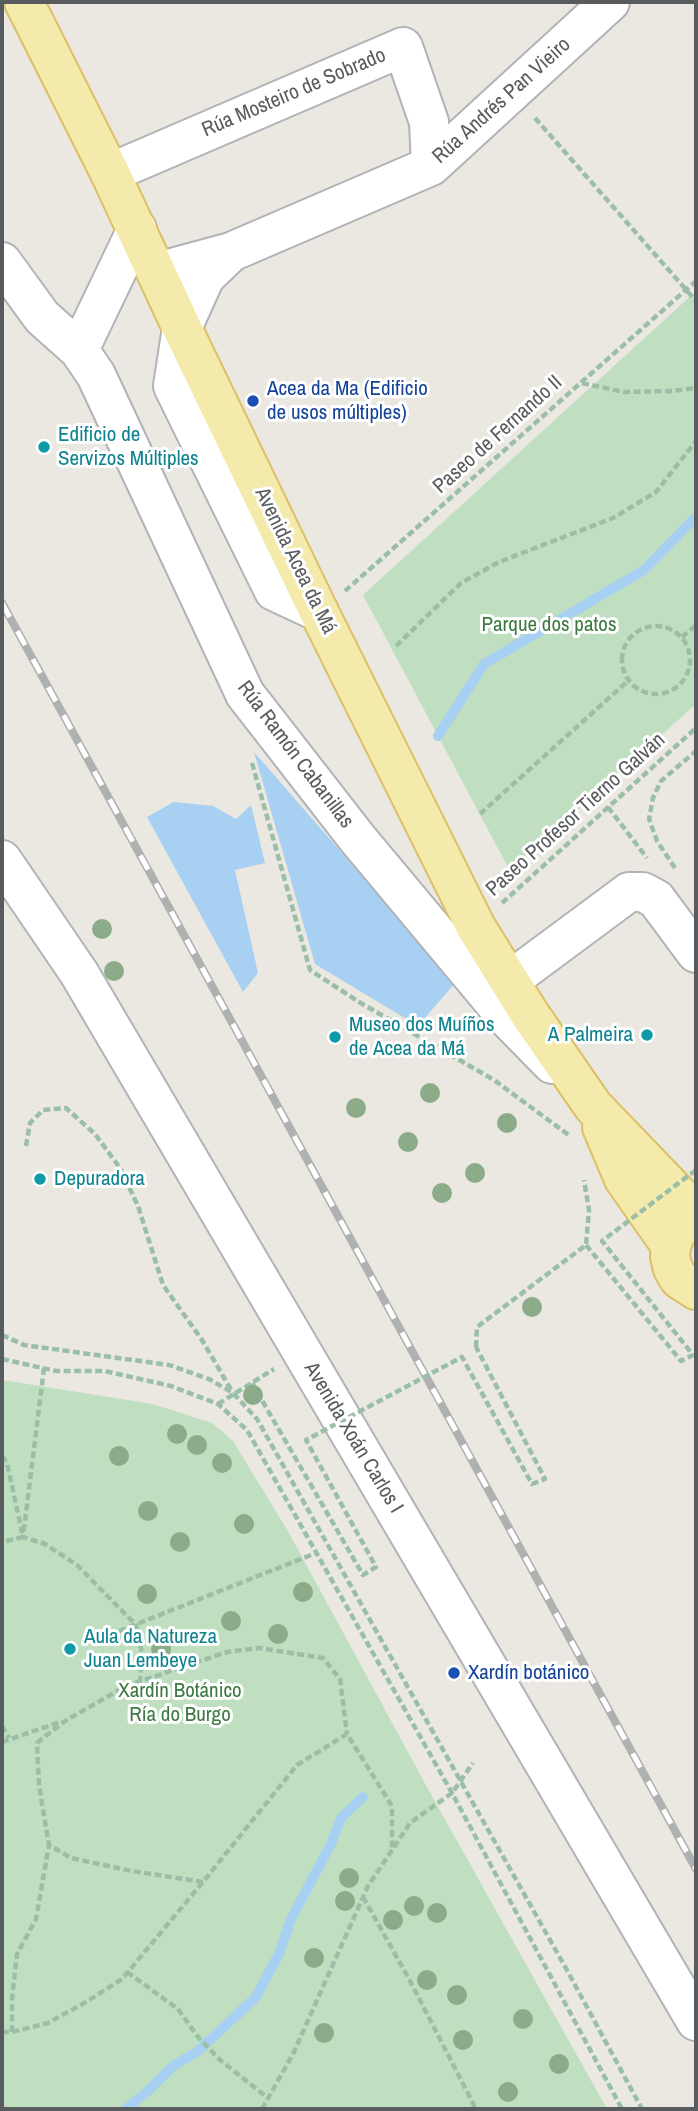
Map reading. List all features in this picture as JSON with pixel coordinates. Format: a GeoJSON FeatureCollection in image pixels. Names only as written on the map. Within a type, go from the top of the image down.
{"type":"FeatureCollection","features":[{"type":"Feature","properties":{"kind":"main road","name":"Avenida Acea da Má"},"geometry":{"type":"LineString","coordinates":[[23,2],[110,173],[182,328],[476,927],[593,1106]]}},
{"type":"Feature","properties":{"kind":"main road"},"geometry":{"type":"LineString","coordinates":[[593,1106],[696,1215],[681,1227],[671,1246]]}},
{"type":"Feature","properties":{"kind":"main road"},"geometry":{"type":"LineString","coordinates":[[593,1106],[624,1178],[671,1246],[673,1269],[679,1279],[696,1290]]}},
{"type":"Feature","properties":{"kind":"street","name":"Rúa Andrés Pan Vieiro"},"geometry":{"type":"LineString","coordinates":[[157,272],[231,252],[431,166],[610,2]]}},
{"type":"Feature","properties":{"kind":"street","name":"Rúa Mosteiro de Sobrado"},"geometry":{"type":"LineString","coordinates":[[110,173],[403,47],[429,122],[431,166]]}},
{"type":"Feature","properties":{"kind":"street"},"geometry":{"type":"LineString","coordinates":[[79,350],[137,229]]}},
{"type":"Feature","properties":{"kind":"street","name":"Rúa Andrés Pan Vieiro"},"geometry":{"type":"LineString","coordinates":[[182,328],[205,277],[231,252]]}},
{"type":"Feature","properties":{"kind":"street","name":"Rúa Ramón Cabanillas"},"geometry":{"type":"LineString","coordinates":[[2,262],[42,317],[79,350],[96,376],[245,694],[357,838],[508,1019],[593,1106]]}},
{"type":"Feature","properties":{"kind":"street","name":"Avenida Xoán Carlos I"},"geometry":{"type":"LineString","coordinates":[[2,860],[79,973],[696,2021]]}},
{"type":"Feature","properties":{"kind":"street"},"geometry":{"type":"LineString","coordinates":[[509,981],[629,892],[643,892],[656,899],[696,953]]}},
{"type":"Feature","properties":{"kind":"path"},"geometry":{"type":"LineString","coordinates":[[512,92],[696,301]]}},
{"type":"Feature","properties":{"kind":"path","name":"Paseo de Fernando II"},"geometry":{"type":"LineString","coordinates":[[320,612],[696,281]]}},
{"type":"Feature","properties":{"kind":"path"},"geometry":{"type":"LineString","coordinates":[[686,290],[696,290]]}},
{"type":"Feature","properties":{"kind":"path"},"geometry":{"type":"LineString","coordinates":[[581,383],[624,392],[696,388]]}},
{"type":"Feature","properties":{"kind":"path"},"geometry":{"type":"LineString","coordinates":[[396,646],[461,583],[499,562],[613,518],[656,492],[696,441]]}},
{"type":"Feature","properties":{"kind":"path"},"geometry":{"type":"LineString","coordinates":[[652,625],[674,630],[682,637],[691,658],[684,680],[676,688],[654,694],[643,692],[629,680],[622,666],[622,654],[632,635],[652,625]]}},
{"type":"Feature","properties":{"kind":"path"},"geometry":{"type":"LineString","coordinates":[[682,637],[696,625]]}},
{"type":"Feature","properties":{"kind":"path"},"geometry":{"type":"LineString","coordinates":[[480,814],[629,680]]}},
{"type":"Feature","properties":{"kind":"path"},"geometry":{"type":"LineString","coordinates":[[694,730],[696,737]]}},
{"type":"Feature","properties":{"kind":"path","name":"Paseo Profesor Tierno Galván"},"geometry":{"type":"LineString","coordinates":[[476,927],[694,730]]}},
{"type":"Feature","properties":{"kind":"path"},"geometry":{"type":"LineString","coordinates":[[679,874],[657,841],[649,819],[653,798],[662,781],[696,751]]}},
{"type":"Feature","properties":{"kind":"path"},"geometry":{"type":"LineString","coordinates":[[250,756],[310,970],[359,1002],[494,1080],[573,1139]]}},
{"type":"Feature","properties":{"kind":"path"},"geometry":{"type":"LineString","coordinates":[[26,1146],[30,1123],[43,1110],[66,1108],[95,1134],[120,1168],[138,1206],[163,1285],[202,1340],[233,1393],[257,1419],[568,1972],[642,2109]]}},
{"type":"Feature","properties":{"kind":"path"},"geometry":{"type":"LineString","coordinates":[[582,1169],[589,1210],[586,1245],[681,1361],[693,1355],[601,1241],[696,1170]]}},
{"type":"Feature","properties":{"kind":"path"},"geometry":{"type":"LineString","coordinates":[[252,1383],[363,1575],[376,1567],[306,1440],[463,1357],[532,1484],[545,1479],[476,1347],[477,1327],[586,1245]]}},
{"type":"Feature","properties":{"kind":"path"},"geometry":{"type":"LineString","coordinates":[[2,1335],[24,1345],[169,1365],[209,1379],[233,1393]]}},
{"type":"Feature","properties":{"kind":"path"},"geometry":{"type":"LineString","coordinates":[[2,1359],[56,1371],[105,1371],[171,1386],[218,1404],[247,1430],[452,1793],[622,2109]]}},
{"type":"Feature","properties":{"kind":"path"},"geometry":{"type":"LineString","coordinates":[[218,1404],[283,1364]]}},
{"type":"Feature","properties":{"kind":"path"},"geometry":{"type":"LineString","coordinates":[[23,1537],[44,1368]]}},
{"type":"Feature","properties":{"kind":"path"},"geometry":{"type":"LineString","coordinates":[[2,1456],[7,1463],[23,1537]]}},
{"type":"Feature","properties":{"kind":"path"},"geometry":{"type":"LineString","coordinates":[[2,1542],[23,1537],[45,1544],[77,1565],[136,1625],[142,1653],[140,1681]]}},
{"type":"Feature","properties":{"kind":"path"},"geometry":{"type":"LineString","coordinates":[[119,1631],[317,1553]]}},
{"type":"Feature","properties":{"kind":"path"},"geometry":{"type":"LineString","coordinates":[[12,2032],[12,1998],[17,1954],[36,1919],[49,1845],[39,1785],[37,1743],[65,1721],[126,1686],[228,1652],[259,1648],[323,1658],[340,1679],[347,1734],[392,1806],[392,1849]]}},
{"type":"Feature","properties":{"kind":"path"},"geometry":{"type":"LineString","coordinates":[[2,1742],[65,1721]]}},
{"type":"Feature","properties":{"kind":"path"},"geometry":{"type":"LineString","coordinates":[[2,1726],[9,1738]]}},
{"type":"Feature","properties":{"kind":"path"},"geometry":{"type":"LineString","coordinates":[[2,2032],[48,2023],[122,1979],[297,1765],[347,1734]]}},
{"type":"Feature","properties":{"kind":"path"},"geometry":{"type":"LineString","coordinates":[[262,2109],[293,2054],[363,1897],[392,1849],[410,1823],[452,1793],[473,1763]]}},
{"type":"Feature","properties":{"kind":"path"},"geometry":{"type":"LineString","coordinates":[[49,1845],[71,1858],[204,1882]]}},
{"type":"Feature","properties":{"kind":"path"},"geometry":{"type":"LineString","coordinates":[[363,1897],[476,2109]]}},
{"type":"Feature","properties":{"kind":"path"},"geometry":{"type":"LineString","coordinates":[[127,1972],[178,2009],[198,2037],[220,2060],[268,2098]]}},
{"type":"Feature","properties":{"kind":"green space","name":"Parque dos patos"},"geometry":{"type":"Polygon","coordinates":[[[696,291],[696,704],[510,871],[363,595],[696,291]]]}},
{"type":"Feature","properties":{"kind":"green space","name":"Xardín Botánico Ría do Burgo"},"geometry":{"type":"Polygon","coordinates":[[[2,1380],[153,1404],[212,1423],[233,1441],[289,1533],[607,2109],[2,2109],[2,1380]]]}},
{"type":"Feature","properties":{"kind":"water"},"geometry":{"type":"Polygon","coordinates":[[[254,752],[455,983],[418,1026],[315,964],[254,752]]]}},
{"type":"Feature","properties":{"kind":"water"},"geometry":{"type":"Polygon","coordinates":[[[174,802],[213,806],[236,819],[251,805],[265,863],[235,870],[258,973],[243,992],[147,817],[174,802]]]}},
{"type":"Feature","properties":{"kind":"waterway"},"geometry":{"type":"LineString","coordinates":[[438,736],[484,664],[644,570],[696,517]]}},
{"type":"Feature","properties":{"kind":"waterway"},"geometry":{"type":"LineString","coordinates":[[126,2109],[173,2066],[198,2051],[255,1998],[279,1954],[291,1919],[331,1844],[341,1818],[363,1797]]}},
{"type":"Feature","properties":{"kind":"railway"},"geometry":{"type":"LineString","coordinates":[[2,603],[696,1869]]}},
{"type":"Feature","properties":{"kind":"place","name":"Acea da Ma (Edificio de usos múltiples)"},"geometry":{"type":"Point","coordinates":[253,401]}},
{"type":"Feature","properties":{"kind":"place","name":"Edificio de Servizos Múltiples"},"geometry":{"type":"Point","coordinates":[44,447]}},
{"type":"Feature","properties":{"kind":"place","name":"A Palmeira"},"geometry":{"type":"Point","coordinates":[647,1035]}},
{"type":"Feature","properties":{"kind":"place","name":"Museo dos Muíños de Acea da Má"},"geometry":{"type":"Point","coordinates":[335,1037]}},
{"type":"Feature","properties":{"kind":"place","name":"Depuradora"},"geometry":{"type":"Point","coordinates":[40,1179]}},
{"type":"Feature","properties":{"kind":"place","name":"Aula da Natureza Juan Lembeye"},"geometry":{"type":"Point","coordinates":[70,1649]}},
{"type":"Feature","properties":{"kind":"place","name":"Xardín botánico"},"geometry":{"type":"Point","coordinates":[454,1673]}}]}
